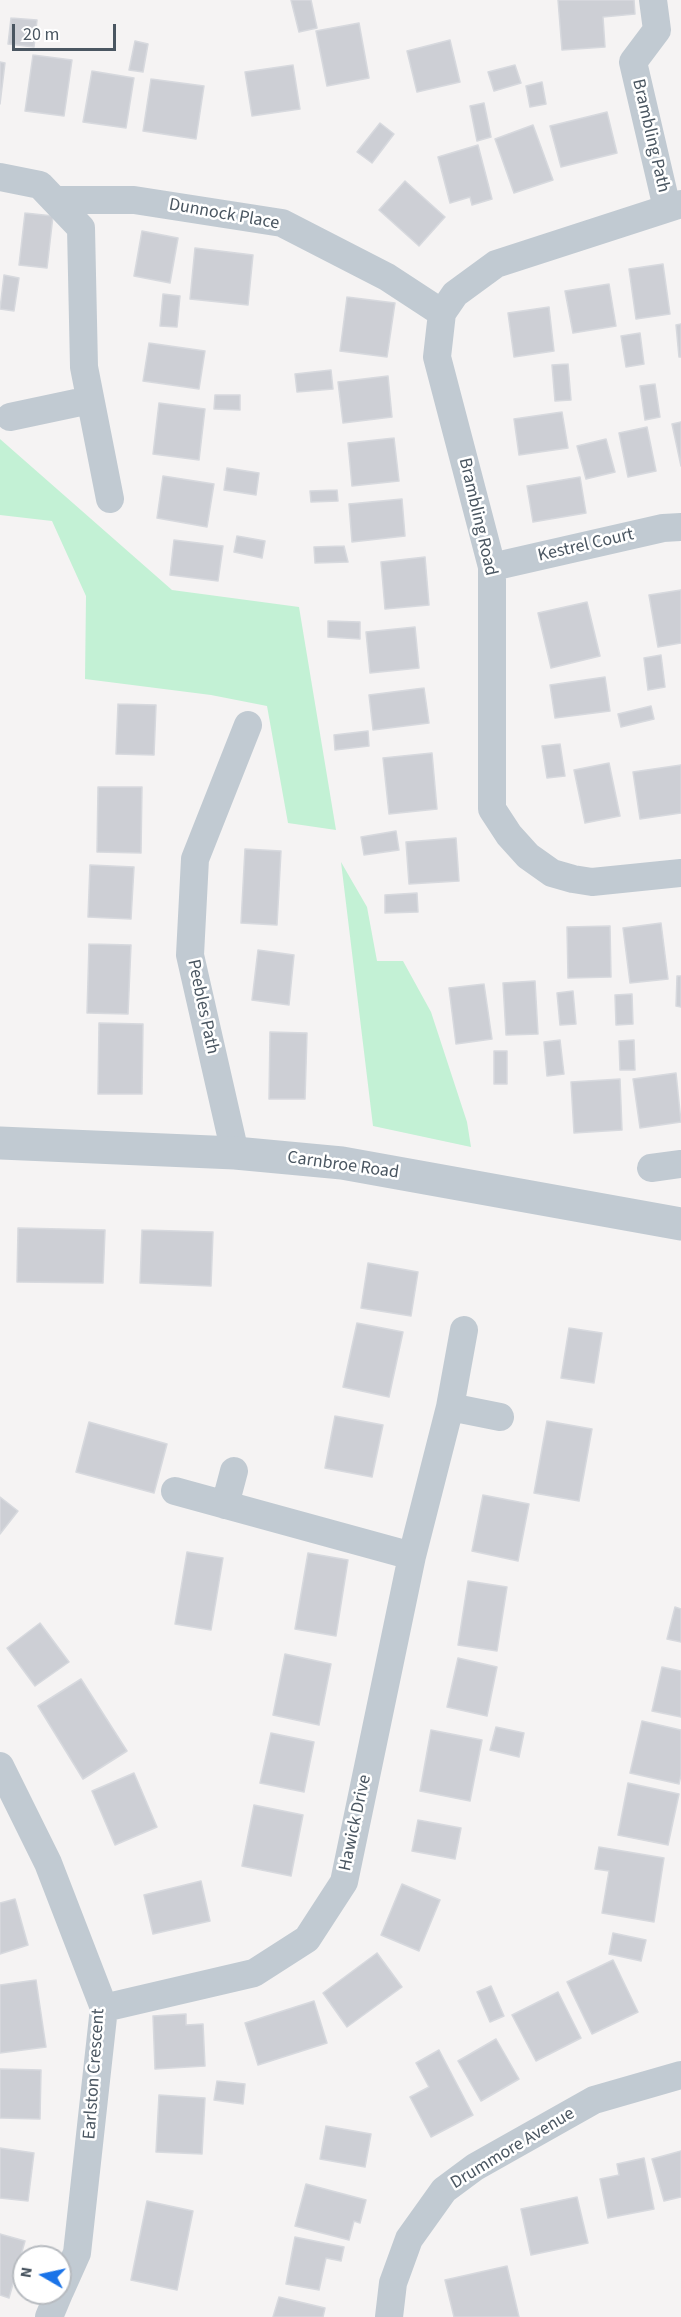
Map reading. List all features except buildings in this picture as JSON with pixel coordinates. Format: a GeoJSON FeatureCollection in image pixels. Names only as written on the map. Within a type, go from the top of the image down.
{"type":"FeatureCollection","features":[{"type":"Feature","properties":{"kind":"street","name":"Brambling Path"},"geometry":{"type":"LineString","coordinates":[[653,0],[657,30],[633,62],[674,206]]}},
{"type":"Feature","properties":{"kind":"street"},"geometry":{"type":"LineString","coordinates":[[0,177],[40,185],[81,228],[84,367],[110,499]]}},
{"type":"Feature","properties":{"kind":"street","name":"Dunnock Place"},"geometry":{"type":"LineString","coordinates":[[55,200],[134,200],[282,223],[387,277],[442,313]]}},
{"type":"Feature","properties":{"kind":"street"},"geometry":{"type":"LineString","coordinates":[[442,313],[454,294],[496,264],[674,206]]}},
{"type":"Feature","properties":{"kind":"street","name":"Brambling Road"},"geometry":{"type":"LineString","coordinates":[[442,313],[437,357],[492,567],[492,809],[509,835],[528,856],[552,873],[592,882],[681,873]]}},
{"type":"Feature","properties":{"kind":"street"},"geometry":{"type":"LineString","coordinates":[[10,417],[90,400]]}},
{"type":"Feature","properties":{"kind":"street","name":"Kestrel Court"},"geometry":{"type":"LineString","coordinates":[[492,567],[663,528],[681,527]]}},
{"type":"Feature","properties":{"kind":"street","name":"Peebles Path"},"geometry":{"type":"LineString","coordinates":[[235,1153],[190,955],[195,859],[248,725]]}},
{"type":"Feature","properties":{"kind":"street","name":"Carnbroe Road"},"geometry":{"type":"LineString","coordinates":[[0,1143],[235,1153],[342,1163],[681,1224]]}},
{"type":"Feature","properties":{"kind":"street"},"geometry":{"type":"LineString","coordinates":[[651,1168],[681,1164]]}},
{"type":"Feature","properties":{"kind":"street","name":"Hawick Drive"},"geometry":{"type":"LineString","coordinates":[[104,2008],[254,1972],[307,1938],[344,1882],[412,1556],[450,1407],[464,1330]]}},
{"type":"Feature","properties":{"kind":"street"},"geometry":{"type":"LineString","coordinates":[[450,1407],[500,1417]]}},
{"type":"Feature","properties":{"kind":"street"},"geometry":{"type":"LineString","coordinates":[[225,1505],[234,1472]]}},
{"type":"Feature","properties":{"kind":"street"},"geometry":{"type":"LineString","coordinates":[[175,1491],[412,1556]]}},
{"type":"Feature","properties":{"kind":"street","name":"Earlston Crescent"},"geometry":{"type":"LineString","coordinates":[[0,1766],[48,1863],[104,2008],[77,2253],[72,2264]]}},
{"type":"Feature","properties":{"kind":"street","name":"Drummore Avenue"},"geometry":{"type":"LineString","coordinates":[[389,2317],[393,2283],[409,2239],[444,2190],[476,2167],[594,2100],[681,2075]]}},
{"type":"Feature","properties":{"kind":"green space"},"geometry":{"type":"Polygon","coordinates":[[[0,439],[172,590],[299,607],[336,830],[288,823],[267,706],[211,695],[85,679],[86,596],[52,521],[0,515],[0,439]]]}},
{"type":"Feature","properties":{"kind":"green space"},"geometry":{"type":"Polygon","coordinates":[[[341,862],[367,907],[377,961],[403,961],[431,1012],[467,1122],[471,1147],[373,1126],[341,862]]]}}]}
